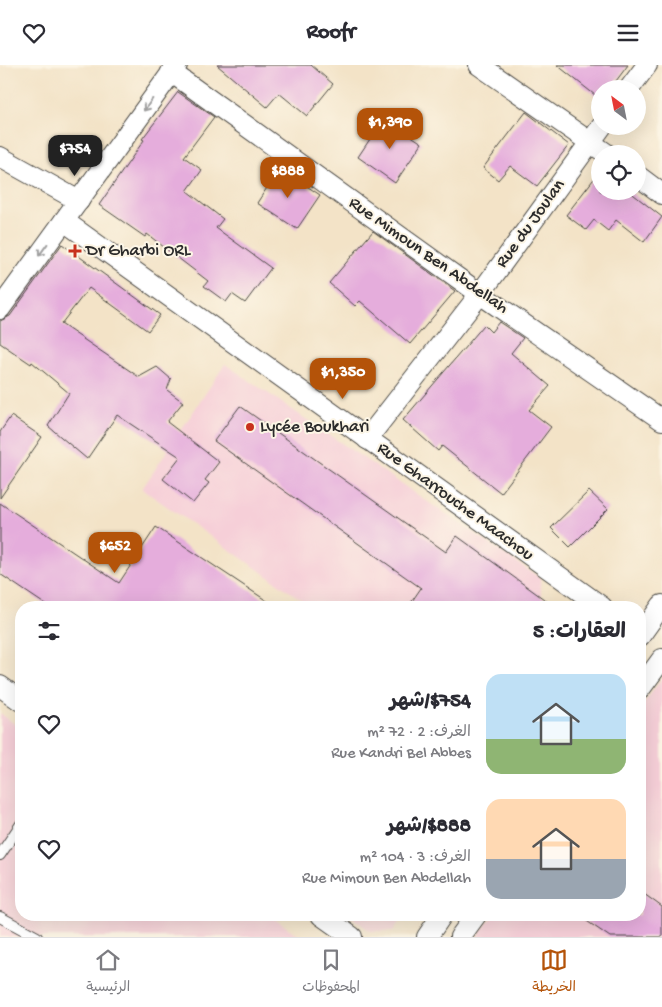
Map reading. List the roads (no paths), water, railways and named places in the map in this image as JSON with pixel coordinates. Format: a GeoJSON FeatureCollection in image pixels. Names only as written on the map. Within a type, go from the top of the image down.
{"type":"FeatureCollection","features":[{"type":"Feature","properties":{"kind":"street"},"geometry":{"type":"LineString","coordinates":[[479,65],[591,131]]}},
{"type":"Feature","properties":{"kind":"street"},"geometry":{"type":"LineString","coordinates":[[636,80],[647,65]]}},
{"type":"Feature","properties":{"kind":"street"},"geometry":{"type":"LineString","coordinates":[[0,309],[174,69]]}},
{"type":"Feature","properties":{"kind":"street","name":"Rue Mimoun Ben Abdellah"},"geometry":{"type":"LineString","coordinates":[[174,69],[480,294],[662,420]]}},
{"type":"Feature","properties":{"kind":"street","name":"Rue du Joulan"},"geometry":{"type":"LineString","coordinates":[[366,439],[480,294],[595,135]]}},
{"type":"Feature","properties":{"kind":"street"},"geometry":{"type":"LineString","coordinates":[[0,157],[79,201]]}},
{"type":"Feature","properties":{"kind":"street"},"geometry":{"type":"LineString","coordinates":[[646,182],[662,194]]}},
{"type":"Feature","properties":{"kind":"street","name":"Rue Gharrouche Maachou"},"geometry":{"type":"LineString","coordinates":[[64,221],[594,601]]}},
{"type":"Feature","properties":{"kind":"street"},"geometry":{"type":"LineString","coordinates":[[646,627],[662,605]]}},
{"type":"Feature","properties":{"kind":"street"},"geometry":{"type":"LineString","coordinates":[[646,639],[662,651]]}},
{"type":"Feature","properties":{"kind":"street"},"geometry":{"type":"LineString","coordinates":[[646,681],[662,659]]}},
{"type":"Feature","properties":{"kind":"street"},"geometry":{"type":"LineString","coordinates":[[0,686],[15,697]]}},
{"type":"Feature","properties":{"kind":"street"},"geometry":{"type":"LineString","coordinates":[[329,921],[352,937]]}},
{"type":"Feature","properties":{"kind":"street"},"geometry":{"type":"LineString","coordinates":[[427,937],[438,921]]}},
{"type":"Feature","properties":{"kind":"street"},"geometry":{"type":"LineString","coordinates":[[460,937],[472,921]]}},
{"type":"Feature","properties":{"kind":"lane"},"geometry":{"type":"LineString","coordinates":[[0,855],[15,833]]}},
{"type":"Feature","properties":{"kind":"lane"},"geometry":{"type":"LineString","coordinates":[[0,917],[37,937]]}},
{"type":"Feature","properties":{"kind":"place","name":"Dr Gharbi ORL"},"geometry":{"type":"Point","coordinates":[75,251]}},
{"type":"Feature","properties":{"kind":"place","name":"Lycée Boukhari"},"geometry":{"type":"Point","coordinates":[250,427]}}]}
